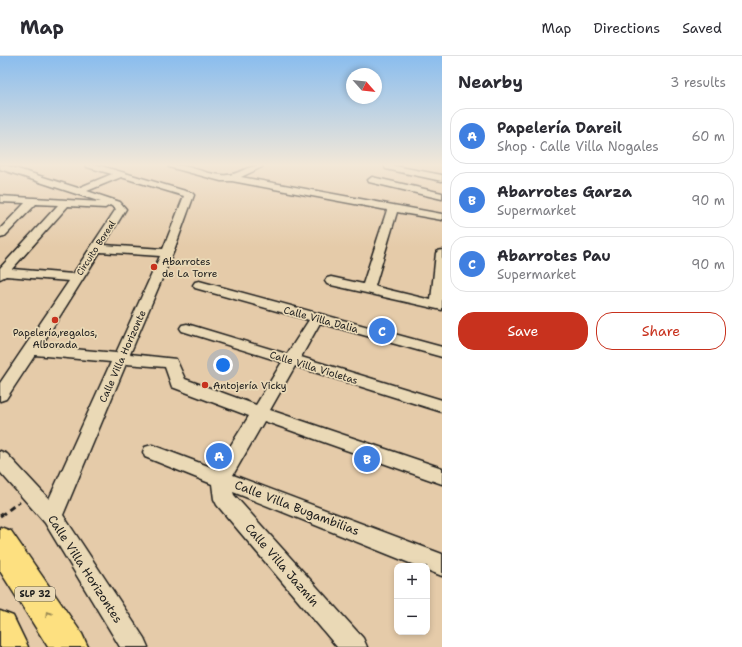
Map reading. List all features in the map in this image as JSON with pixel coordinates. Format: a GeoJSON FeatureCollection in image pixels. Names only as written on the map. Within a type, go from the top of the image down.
{"type":"FeatureCollection","features":[{"type":"Feature","properties":{"kind":"highway","name":"SLP 32"},"geometry":{"type":"LineString","coordinates":[[0,542],[68,647]]}},
{"type":"Feature","properties":{"kind":"highway"},"geometry":{"type":"LineString","coordinates":[[0,629],[9,647]]}},
{"type":"Feature","properties":{"kind":"street"},"geometry":{"type":"LineString","coordinates":[[84,193],[120,206]]}},
{"type":"Feature","properties":{"kind":"street","name":"Calle Villa Horizonte"},"geometry":{"type":"LineString","coordinates":[[52,516],[167,253],[189,195],[181,193]]}},
{"type":"Feature","properties":{"kind":"street"},"geometry":{"type":"LineString","coordinates":[[312,193],[442,217]]}},
{"type":"Feature","properties":{"kind":"street"},"geometry":{"type":"LineString","coordinates":[[353,200],[360,193]]}},
{"type":"Feature","properties":{"kind":"street"},"geometry":{"type":"LineString","coordinates":[[419,193],[442,196]]}},
{"type":"Feature","properties":{"kind":"street"},"geometry":{"type":"LineString","coordinates":[[2,201],[33,201],[120,206]]}},
{"type":"Feature","properties":{"kind":"street"},"geometry":{"type":"LineString","coordinates":[[0,236],[33,201]]}},
{"type":"Feature","properties":{"kind":"street"},"geometry":{"type":"LineString","coordinates":[[1,273],[65,203]]}},
{"type":"Feature","properties":{"kind":"street","name":"Circuito Boreal"},"geometry":{"type":"LineString","coordinates":[[0,395],[31,350],[121,209],[120,206]]}},
{"type":"Feature","properties":{"kind":"street"},"geometry":{"type":"LineString","coordinates":[[372,290],[369,286],[393,208]]}},
{"type":"Feature","properties":{"kind":"street"},"geometry":{"type":"LineString","coordinates":[[96,248],[167,253]]}},
{"type":"Feature","properties":{"kind":"street"},"geometry":{"type":"LineString","coordinates":[[331,281],[440,305],[442,253]]}},
{"type":"Feature","properties":{"kind":"street"},"geometry":{"type":"LineString","coordinates":[[1,273],[77,278]]}},
{"type":"Feature","properties":{"kind":"street","name":"Calle Villa Dalia"},"geometry":{"type":"LineString","coordinates":[[199,286],[442,352]]}},
{"type":"Feature","properties":{"kind":"street"},"geometry":{"type":"LineString","coordinates":[[221,478],[317,318]]}},
{"type":"Feature","properties":{"kind":"street","name":"Calle Villa Violetas"},"geometry":{"type":"LineString","coordinates":[[187,328],[442,406]]}},
{"type":"Feature","properties":{"kind":"street"},"geometry":{"type":"LineString","coordinates":[[31,350],[171,363],[178,383],[442,476]]}},
{"type":"Feature","properties":{"kind":"street","name":"Calle Villa Bugambilias"},"geometry":{"type":"LineString","coordinates":[[152,452],[442,565]]}},
{"type":"Feature","properties":{"kind":"street","name":"Calle Villa Horizontes"},"geometry":{"type":"LineString","coordinates":[[0,459],[52,516],[134,647]]}},
{"type":"Feature","properties":{"kind":"street","name":"Calle Villa Jazmín"},"geometry":{"type":"LineString","coordinates":[[221,478],[224,500],[354,647]]}},
{"type":"Feature","properties":{"kind":"path"},"geometry":{"type":"LineString","coordinates":[[0,516],[23,500]]}},
{"type":"Feature","properties":{"kind":"place","name":"Abarrotes de La Torre"},"geometry":{"type":"Point","coordinates":[154,267]}},
{"type":"Feature","properties":{"kind":"place","name":"Papelería,regalos, Alborada"},"geometry":{"type":"Point","coordinates":[55,320]}},
{"type":"Feature","properties":{"kind":"place","name":"Abarrotes Pau"},"geometry":{"type":"Point","coordinates":[382,331]}},
{"type":"Feature","properties":{"kind":"place","name":"Antojería Vicky"},"geometry":{"type":"Point","coordinates":[205,385]}},
{"type":"Feature","properties":{"kind":"place","name":"Papelería Dareil"},"geometry":{"type":"Point","coordinates":[219,456]}},
{"type":"Feature","properties":{"kind":"place","name":"Abarrotes Garza"},"geometry":{"type":"Point","coordinates":[367,459]}}]}
